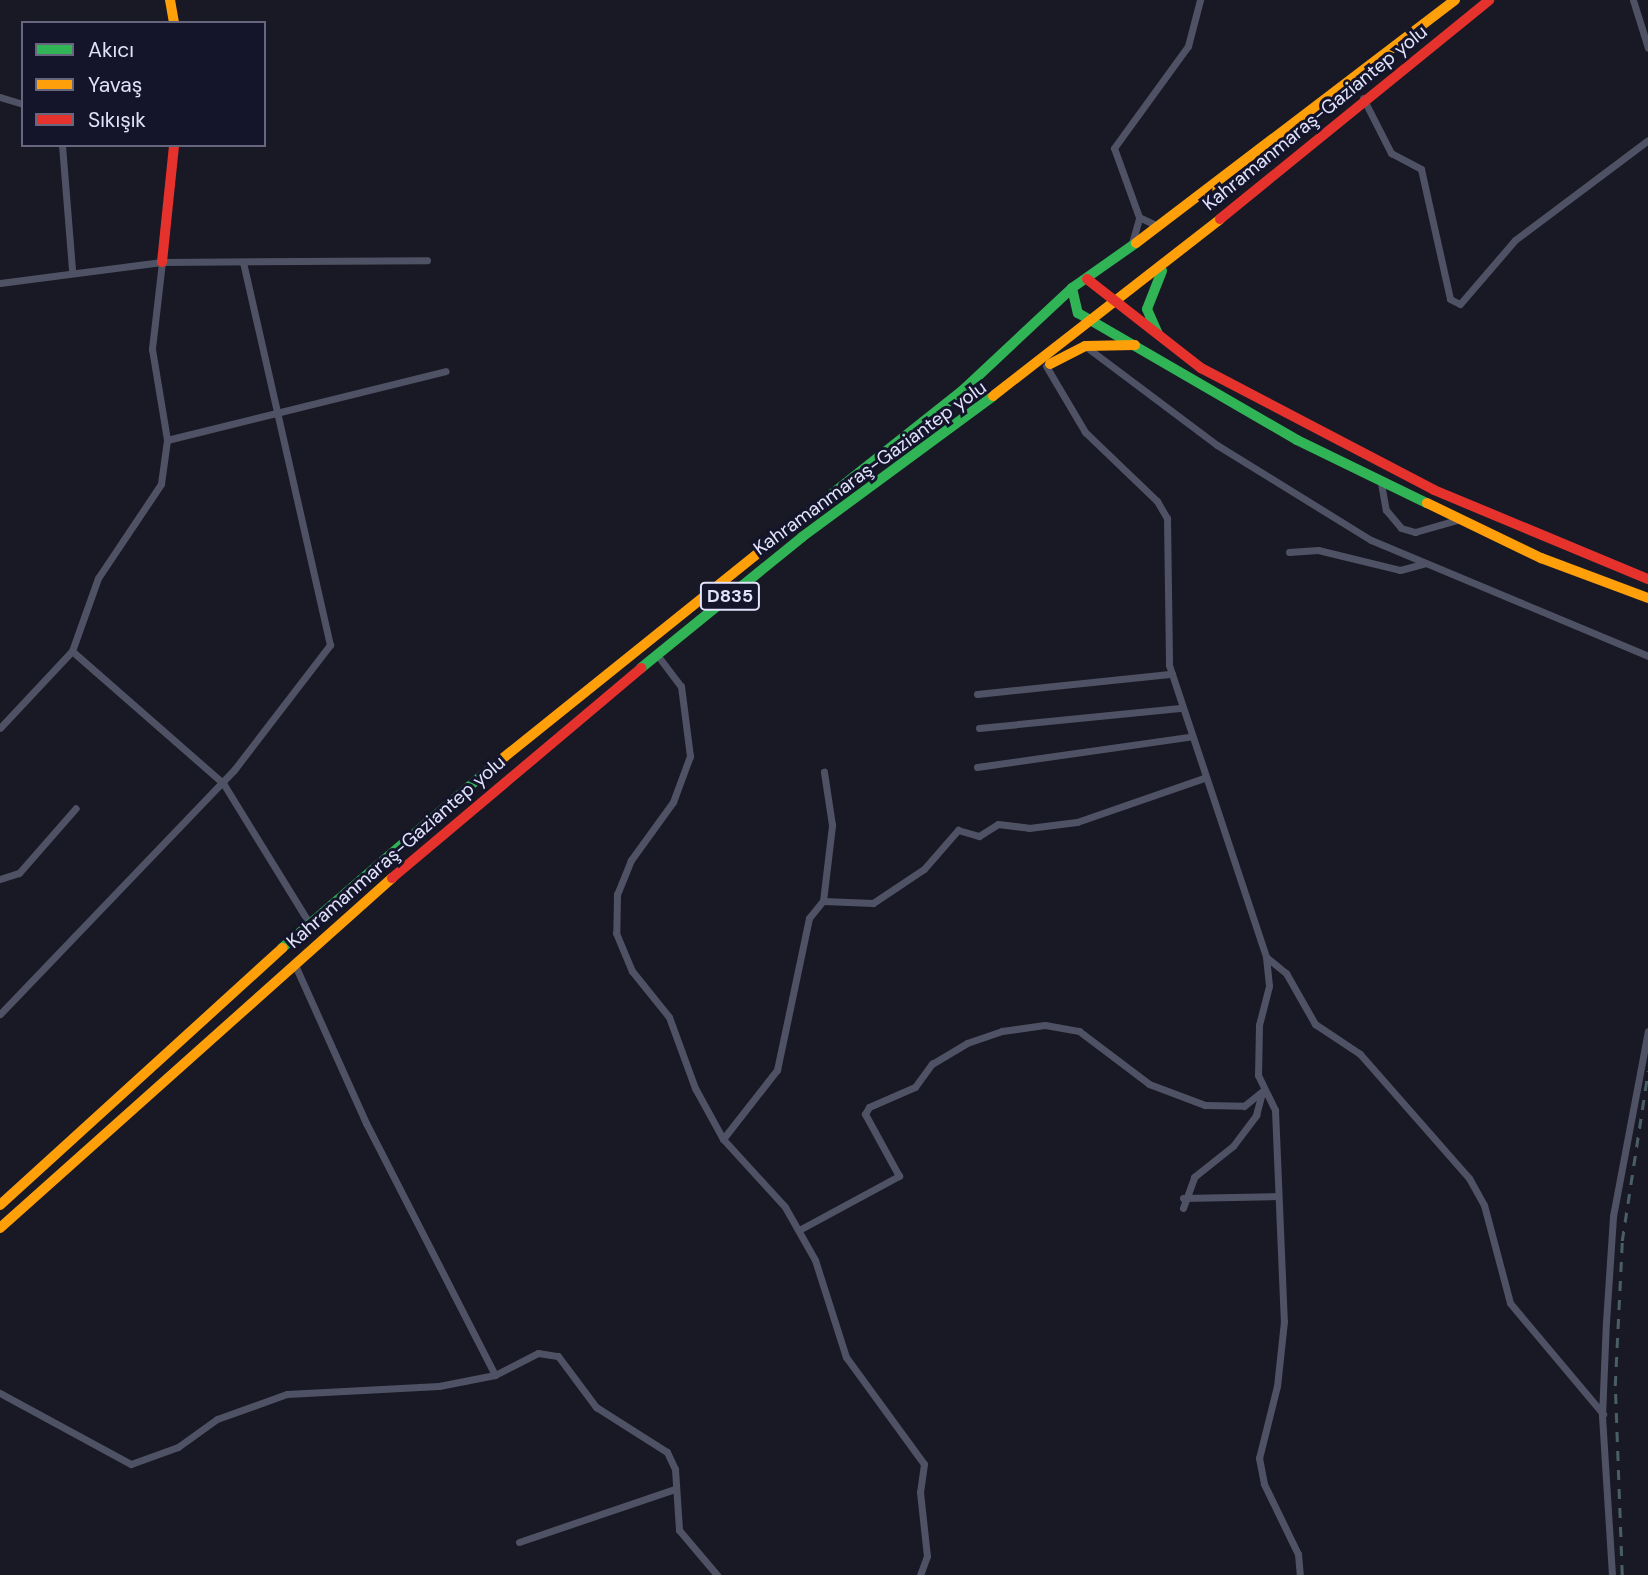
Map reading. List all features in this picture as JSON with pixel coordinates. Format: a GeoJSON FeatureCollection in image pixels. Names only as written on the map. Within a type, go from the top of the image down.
{"type":"FeatureCollection","features":[{"type":"Feature","properties":{"kind":"main road"},"geometry":{"type":"LineString","coordinates":[[170,0],[174,21]]}},
{"type":"Feature","properties":{"kind":"main road","name":"Kahramanmaraş-Gaziantep yolu"},"geometry":{"type":"LineString","coordinates":[[0,1205],[309,923],[544,721],[962,391],[1072,288],[1163,225],[1455,0]]}},
{"type":"Feature","properties":{"kind":"main road","name":"Kahramanmaraş-Gaziantep yolu"},"geometry":{"type":"LineString","coordinates":[[0,1228],[295,965],[423,846],[802,537],[1010,387],[1097,319],[1363,98],[1489,0]]}},
{"type":"Feature","properties":{"kind":"main road"},"geometry":{"type":"LineString","coordinates":[[162,262],[174,147]]}},
{"type":"Feature","properties":{"kind":"main road"},"geometry":{"type":"LineString","coordinates":[[1162,340],[1147,309],[1170,261]]}},
{"type":"Feature","properties":{"kind":"main road"},"geometry":{"type":"LineString","coordinates":[[1087,279],[1201,368],[1434,490],[1648,579]]}},
{"type":"Feature","properties":{"kind":"main road"},"geometry":{"type":"LineString","coordinates":[[1072,288],[1078,313],[1097,319],[1381,483],[1457,520],[1648,598]]}},
{"type":"Feature","properties":{"kind":"main road"},"geometry":{"type":"LineString","coordinates":[[1010,387],[1085,346],[1142,346]]}},
{"type":"Feature","properties":{"kind":"street"},"geometry":{"type":"LineString","coordinates":[[1163,225],[1151,227],[1139,217],[1114,148],[1188,46],[1200,0]]}},
{"type":"Feature","properties":{"kind":"street"},"geometry":{"type":"LineString","coordinates":[[1633,0],[1648,48]]}},
{"type":"Feature","properties":{"kind":"street"},"geometry":{"type":"LineString","coordinates":[[0,97],[21,103]]}},
{"type":"Feature","properties":{"kind":"street"},"geometry":{"type":"LineString","coordinates":[[1363,98],[1391,153],[1421,169],[1450,299],[1460,304],[1515,240],[1648,139]]}},
{"type":"Feature","properties":{"kind":"street"},"geometry":{"type":"LineString","coordinates":[[62,147],[72,270]]}},
{"type":"Feature","properties":{"kind":"street"},"geometry":{"type":"LineString","coordinates":[[1129,249],[1139,217]]}},
{"type":"Feature","properties":{"kind":"street"},"geometry":{"type":"LineString","coordinates":[[0,283],[72,270],[162,262],[427,260]]}},
{"type":"Feature","properties":{"kind":"street"},"geometry":{"type":"LineString","coordinates":[[0,727],[72,651],[99,578],[161,484],[167,440],[152,349],[162,262]]}},
{"type":"Feature","properties":{"kind":"street"},"geometry":{"type":"LineString","coordinates":[[0,1014],[223,783],[330,645],[279,411],[243,263]]}},
{"type":"Feature","properties":{"kind":"street"},"geometry":{"type":"LineString","coordinates":[[1085,346],[1217,445],[1371,540],[1648,656]]}},
{"type":"Feature","properties":{"kind":"street"},"geometry":{"type":"LineString","coordinates":[[1046,366],[1092,441],[1157,501],[1167,519],[1172,674],[1189,737],[1266,957],[1269,986],[1258,1060],[1262,1093],[1256,1115],[1233,1146],[1194,1177],[1183,1198],[1183,1208]]}},
{"type":"Feature","properties":{"kind":"street"},"geometry":{"type":"LineString","coordinates":[[167,440],[446,371]]}},
{"type":"Feature","properties":{"kind":"street"},"geometry":{"type":"LineString","coordinates":[[1381,483],[1386,510],[1401,528],[1415,532],[1457,520]]}},
{"type":"Feature","properties":{"kind":"street"},"geometry":{"type":"LineString","coordinates":[[1289,552],[1318,550],[1400,569],[1424,564]]}},
{"type":"Feature","properties":{"kind":"street"},"geometry":{"type":"LineString","coordinates":[[72,651],[223,783],[309,923]]}},
{"type":"Feature","properties":{"kind":"street"},"geometry":{"type":"LineString","coordinates":[[659,656],[681,686],[690,756],[673,802],[631,860],[617,894],[616,933],[632,971],[669,1017],[695,1088],[723,1139],[799,1230],[816,1260],[846,1357],[924,1464],[920,1492],[927,1556],[920,1575]]}},
{"type":"Feature","properties":{"kind":"street"},"geometry":{"type":"LineString","coordinates":[[977,694],[1172,674]]}},
{"type":"Feature","properties":{"kind":"street"},"geometry":{"type":"LineString","coordinates":[[979,728],[1180,708]]}},
{"type":"Feature","properties":{"kind":"street"},"geometry":{"type":"LineString","coordinates":[[0,713],[8,718]]}},
{"type":"Feature","properties":{"kind":"street"},"geometry":{"type":"LineString","coordinates":[[976,767],[1189,737]]}},
{"type":"Feature","properties":{"kind":"street"},"geometry":{"type":"LineString","coordinates":[[723,1139],[777,1070],[809,918],[823,901],[832,825],[824,772]]}},
{"type":"Feature","properties":{"kind":"street"},"geometry":{"type":"LineString","coordinates":[[823,901],[873,903],[885,897],[924,869],[958,830],[979,836],[998,824],[1029,828],[1077,822],[1205,778]]}},
{"type":"Feature","properties":{"kind":"street"},"geometry":{"type":"LineString","coordinates":[[0,879],[19,873],[76,808]]}},
{"type":"Feature","properties":{"kind":"street"},"geometry":{"type":"LineString","coordinates":[[1266,957],[1286,973],[1315,1024],[1360,1054],[1469,1178],[1484,1205],[1510,1303],[1603,1414]]}},
{"type":"Feature","properties":{"kind":"street"},"geometry":{"type":"LineString","coordinates":[[295,965],[366,1123],[495,1375]]}},
{"type":"Feature","properties":{"kind":"street"},"geometry":{"type":"LineString","coordinates":[[799,1230],[899,1176],[865,1114],[869,1107],[915,1087],[932,1063],[967,1043],[1002,1031],[1045,1025],[1079,1031],[1149,1084],[1205,1105],[1244,1106],[1262,1093]]}},
{"type":"Feature","properties":{"kind":"street"},"geometry":{"type":"LineString","coordinates":[[1612,1575],[1603,1414],[1613,1216],[1648,1031]]}},
{"type":"Feature","properties":{"kind":"street"},"geometry":{"type":"LineString","coordinates":[[1262,1093],[1275,1110],[1278,1196],[1284,1227],[1282,1356],[1259,1458],[1264,1484],[1298,1555],[1300,1575]]}},
{"type":"Feature","properties":{"kind":"street"},"geometry":{"type":"LineString","coordinates":[[1183,1198],[1278,1196]]}},
{"type":"Feature","properties":{"kind":"street"},"geometry":{"type":"LineString","coordinates":[[0,1393],[131,1464],[178,1447],[217,1419],[287,1394],[439,1386],[495,1375],[538,1353],[558,1356],[596,1407],[667,1452],[675,1489],[679,1530],[717,1575]]}},
{"type":"Feature","properties":{"kind":"street"},"geometry":{"type":"LineString","coordinates":[[519,1542],[675,1489]]}},
{"type":"Feature","properties":{"kind":"railway"},"geometry":{"type":"LineString","coordinates":[[1622,1575],[1615,1386],[1622,1241],[1648,1071]]}},
{"type":"Feature","properties":{"kind":"traffic: fast"},"geometry":{"type":"LineString","coordinates":[[784,532],[962,391],[1072,288],[1136,243]]}},
{"type":"Feature","properties":{"kind":"traffic: fast"},"geometry":{"type":"LineString","coordinates":[[1158,334],[1147,309],[1162,271]]}},
{"type":"Feature","properties":{"kind":"traffic: fast"},"geometry":{"type":"LineString","coordinates":[[1072,288],[1078,313],[1297,440],[1427,503]]}},
{"type":"Feature","properties":{"kind":"traffic: fast"},"geometry":{"type":"LineString","coordinates":[[641,668],[802,537],[993,396]]}},
{"type":"Feature","properties":{"kind":"traffic: fast"},"geometry":{"type":"LineString","coordinates":[[282,948],[492,767]]}},
{"type":"Feature","properties":{"kind":"traffic: slow"},"geometry":{"type":"LineString","coordinates":[[170,0],[174,21]]}},
{"type":"Feature","properties":{"kind":"traffic: slow"},"geometry":{"type":"LineString","coordinates":[[1136,243],[1455,0]]}},
{"type":"Feature","properties":{"kind":"traffic: slow"},"geometry":{"type":"LineString","coordinates":[[993,396],[1220,219]]}},
{"type":"Feature","properties":{"kind":"traffic: slow"},"geometry":{"type":"LineString","coordinates":[[1050,364],[1085,346],[1135,345]]}},
{"type":"Feature","properties":{"kind":"traffic: slow"},"geometry":{"type":"LineString","coordinates":[[1427,503],[1541,558],[1648,598]]}},
{"type":"Feature","properties":{"kind":"traffic: slow"},"geometry":{"type":"LineString","coordinates":[[492,767],[784,532]]}},
{"type":"Feature","properties":{"kind":"traffic: slow"},"geometry":{"type":"LineString","coordinates":[[0,1228],[392,878]]}},
{"type":"Feature","properties":{"kind":"traffic: slow"},"geometry":{"type":"LineString","coordinates":[[0,1205],[282,948]]}},
{"type":"Feature","properties":{"kind":"traffic: jam"},"geometry":{"type":"LineString","coordinates":[[1220,219],[1489,0]]}},
{"type":"Feature","properties":{"kind":"traffic: jam"},"geometry":{"type":"LineString","coordinates":[[162,262],[174,147]]}},
{"type":"Feature","properties":{"kind":"traffic: jam"},"geometry":{"type":"LineString","coordinates":[[1087,279],[1201,368],[1434,490],[1648,579]]}},
{"type":"Feature","properties":{"kind":"traffic: jam"},"geometry":{"type":"LineString","coordinates":[[392,878],[641,668]]}}]}
